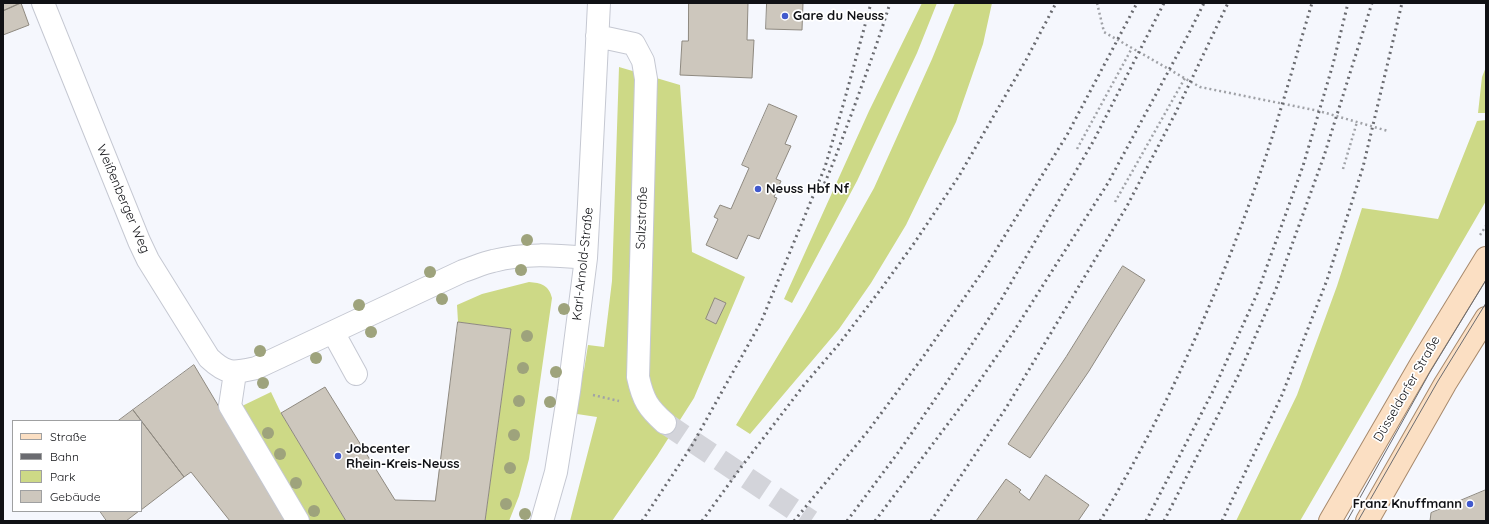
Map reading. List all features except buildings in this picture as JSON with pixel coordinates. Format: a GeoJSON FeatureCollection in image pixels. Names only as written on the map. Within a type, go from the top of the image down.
{"type":"FeatureCollection","features":[{"type":"Feature","properties":{"kind":"main road","name":"Düsseldorfer Straße"},"geometry":{"type":"LineString","coordinates":[[1330,521],[1421,364],[1486,258]]}},
{"type":"Feature","properties":{"kind":"main road"},"geometry":{"type":"LineString","coordinates":[[1367,521],[1445,384],[1483,329]]}},
{"type":"Feature","properties":{"kind":"street","name":"Weißenberger Weg"},"geometry":{"type":"LineString","coordinates":[[43,3],[148,260],[209,358],[220,368],[235,373]]}},
{"type":"Feature","properties":{"kind":"street","name":"Karl-Arnold-Straße"},"geometry":{"type":"LineString","coordinates":[[542,521],[556,472],[569,391],[586,258],[590,204],[599,3]]}},
{"type":"Feature","properties":{"kind":"street","name":"Salzstraße"},"geometry":{"type":"LineString","coordinates":[[597,36],[634,44],[643,61],[646,79],[638,377],[642,395],[652,412],[666,423]]}},
{"type":"Feature","properties":{"kind":"street"},"geometry":{"type":"LineString","coordinates":[[298,521],[230,406],[235,373],[256,368],[463,271],[492,261],[522,255],[550,254],[586,258]]}},
{"type":"Feature","properties":{"kind":"street"},"geometry":{"type":"LineString","coordinates":[[333,332],[356,374]]}},
{"type":"Feature","properties":{"kind":"path"},"geometry":{"type":"LineString","coordinates":[[1097,3],[1104,32],[1200,87],[1304,108],[1388,131]]}},
{"type":"Feature","properties":{"kind":"path"},"geometry":{"type":"LineString","coordinates":[[1077,149],[1132,48]]}},
{"type":"Feature","properties":{"kind":"path"},"geometry":{"type":"LineString","coordinates":[[1114,202],[1184,78]]}},
{"type":"Feature","properties":{"kind":"path"},"geometry":{"type":"LineString","coordinates":[[1343,168],[1357,122]]}},
{"type":"Feature","properties":{"kind":"path"},"geometry":{"type":"LineString","coordinates":[[600,397],[624,402]]}},
{"type":"Feature","properties":{"kind":"green space"},"geometry":{"type":"Polygon","coordinates":[[[922,3],[937,3],[917,53],[857,181],[792,303],[784,299],[869,111],[922,3]]]}},
{"type":"Feature","properties":{"kind":"green space"},"geometry":{"type":"Polygon","coordinates":[[[955,3],[992,3],[983,44],[956,122],[906,225],[871,283],[839,329],[750,434],[736,425],[805,311],[874,188],[932,59],[955,3]]]}},
{"type":"Feature","properties":{"kind":"green space"},"geometry":{"type":"Polygon","coordinates":[[[619,67],[680,85],[692,252],[745,277],[694,398],[657,456],[612,521],[570,521],[597,417],[577,414],[575,398],[578,378],[584,370],[588,345],[604,347],[612,281],[619,67]]]}},
{"type":"Feature","properties":{"kind":"green space"},"geometry":{"type":"Polygon","coordinates":[[[1486,67],[1486,113],[1478,113],[1482,77],[1486,67]]]}},
{"type":"Feature","properties":{"kind":"green space"},"geometry":{"type":"Polygon","coordinates":[[[1486,120],[1486,201],[1300,521],[1236,521],[1297,395],[1337,286],[1362,208],[1438,219],[1477,121],[1486,120]]]}},
{"type":"Feature","properties":{"kind":"green space"},"geometry":{"type":"Polygon","coordinates":[[[529,282],[547,287],[552,298],[529,459],[519,496],[509,521],[485,521],[511,329],[458,322],[457,305],[482,294],[529,282]]]}},
{"type":"Feature","properties":{"kind":"green space"},"geometry":{"type":"Polygon","coordinates":[[[271,392],[281,413],[346,521],[309,521],[242,406],[271,392]]]}},
{"type":"Feature","properties":{"kind":"tunnel"},"geometry":{"type":"LineString","coordinates":[[665,423],[811,521]]}},
{"type":"Feature","properties":{"kind":"tram line"},"geometry":{"type":"LineString","coordinates":[[1347,521],[1430,372],[1486,280]]}},
{"type":"Feature","properties":{"kind":"tram line"},"geometry":{"type":"LineString","coordinates":[[1358,521],[1438,381],[1486,303]]}},
{"type":"Feature","properties":{"kind":"railway"},"geometry":{"type":"LineString","coordinates":[[642,521],[691,447],[761,322],[825,167],[871,3]]}},
{"type":"Feature","properties":{"kind":"railway"},"geometry":{"type":"LineString","coordinates":[[822,189],[853,110],[890,3]]}},
{"type":"Feature","properties":{"kind":"railway"},"geometry":{"type":"LineString","coordinates":[[702,521],[742,466],[804,385],[839,344],[915,242],[959,176],[1026,60],[1056,3]]}},
{"type":"Feature","properties":{"kind":"railway"},"geometry":{"type":"LineString","coordinates":[[794,521],[868,431],[923,357],[983,271],[1067,135],[1137,3]]}},
{"type":"Feature","properties":{"kind":"railway"},"geometry":{"type":"LineString","coordinates":[[847,521],[900,450],[1001,300],[1094,140],[1164,3]]}},
{"type":"Feature","properties":{"kind":"railway"},"geometry":{"type":"LineString","coordinates":[[875,521],[974,389],[1012,334],[1108,183],[1204,3]]}},
{"type":"Feature","properties":{"kind":"railway"},"geometry":{"type":"LineString","coordinates":[[931,521],[1006,408],[1127,206],[1175,114],[1228,3]]}},
{"type":"Feature","properties":{"kind":"railway"},"geometry":{"type":"LineString","coordinates":[[1100,521],[1150,433],[1194,342],[1214,295],[1233,248],[1267,153],[1312,3]]}},
{"type":"Feature","properties":{"kind":"railway"},"geometry":{"type":"LineString","coordinates":[[1146,521],[1213,391],[1257,294],[1303,166],[1333,64],[1348,3]]}},
{"type":"Feature","properties":{"kind":"railway"},"geometry":{"type":"LineString","coordinates":[[1164,521],[1238,376],[1276,289],[1324,156],[1372,3]]}},
{"type":"Feature","properties":{"kind":"railway"},"geometry":{"type":"LineString","coordinates":[[1222,521],[1282,395],[1327,280],[1363,167],[1402,3]]}},
{"type":"Feature","properties":{"kind":"place","name":"Gare du Neuss"},"geometry":{"type":"Point","coordinates":[785,16]}},
{"type":"Feature","properties":{"kind":"place","name":"Neuss Hbf Nf"},"geometry":{"type":"Point","coordinates":[758,189]}},
{"type":"Feature","properties":{"kind":"place","name":"Jobcenter Rhein-Kreis-Neuss"},"geometry":{"type":"Point","coordinates":[338,456]}},
{"type":"Feature","properties":{"kind":"place","name":"Franz Knuffmann"},"geometry":{"type":"Point","coordinates":[1470,504]}}]}
